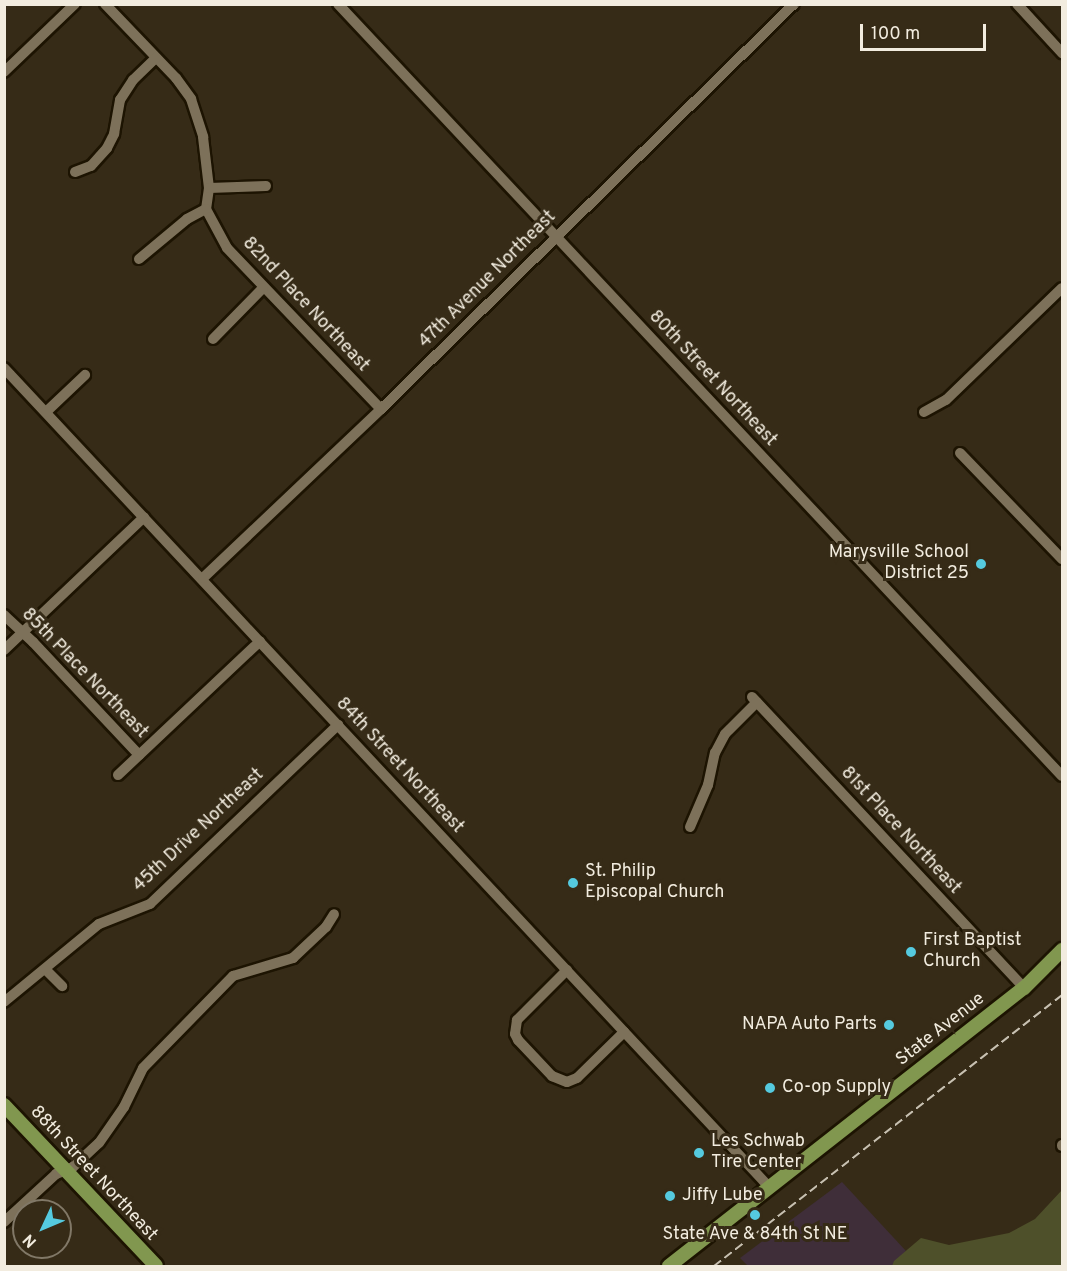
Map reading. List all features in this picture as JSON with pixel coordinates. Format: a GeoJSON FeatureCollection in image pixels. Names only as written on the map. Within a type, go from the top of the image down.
{"type":"FeatureCollection","features":[{"type":"Feature","properties":{"kind":"main road","name":"State Avenue"},"geometry":{"type":"LineString","coordinates":[[669,1266],[1024,988],[1062,950]]}},
{"type":"Feature","properties":{"kind":"main road","name":"88th Street Northeast"},"geometry":{"type":"LineString","coordinates":[[4,1105],[156,1266]]}},
{"type":"Feature","properties":{"kind":"street"},"geometry":{"type":"LineString","coordinates":[[4,72],[75,4]]}},
{"type":"Feature","properties":{"kind":"street"},"geometry":{"type":"LineString","coordinates":[[105,4],[176,78],[191,99],[199,117],[208,188],[206,209],[187,219],[139,260]]}},
{"type":"Feature","properties":{"kind":"street","name":"80th Street Northeast"},"geometry":{"type":"LineString","coordinates":[[338,4],[1062,776]]}},
{"type":"Feature","properties":{"kind":"street","name":"47th Avenue Northeast"},"geometry":{"type":"LineString","coordinates":[[203,578],[381,409],[794,4]]}},
{"type":"Feature","properties":{"kind":"street"},"geometry":{"type":"LineString","coordinates":[[1017,4],[1062,53]]}},
{"type":"Feature","properties":{"kind":"street"},"geometry":{"type":"LineString","coordinates":[[75,172],[91,165],[107,148],[114,134],[120,100],[133,80],[156,58]]}},
{"type":"Feature","properties":{"kind":"street"},"geometry":{"type":"LineString","coordinates":[[208,188],[266,186]]}},
{"type":"Feature","properties":{"kind":"street","name":"82nd Place Northeast"},"geometry":{"type":"LineString","coordinates":[[206,209],[227,248],[381,409]]}},
{"type":"Feature","properties":{"kind":"street"},"geometry":{"type":"LineString","coordinates":[[213,339],[263,288]]}},
{"type":"Feature","properties":{"kind":"street"},"geometry":{"type":"LineString","coordinates":[[924,412],[946,400],[1062,288]]}},
{"type":"Feature","properties":{"kind":"street","name":"84th Street Northeast"},"geometry":{"type":"LineString","coordinates":[[4,368],[203,578],[769,1187]]}},
{"type":"Feature","properties":{"kind":"street"},"geometry":{"type":"LineString","coordinates":[[46,412],[85,375]]}},
{"type":"Feature","properties":{"kind":"street"},"geometry":{"type":"LineString","coordinates":[[960,453],[1062,560]]}},
{"type":"Feature","properties":{"kind":"street"},"geometry":{"type":"LineString","coordinates":[[4,650],[144,517]]}},
{"type":"Feature","properties":{"kind":"street","name":"85th Place Northeast"},"geometry":{"type":"LineString","coordinates":[[4,615],[21,634],[33,642],[140,755]]}},
{"type":"Feature","properties":{"kind":"street"},"geometry":{"type":"LineString","coordinates":[[118,775],[260,641]]}},
{"type":"Feature","properties":{"kind":"street","name":"81st Place Northeast"},"geometry":{"type":"LineString","coordinates":[[690,827],[708,784],[715,753],[725,734],[754,699],[1024,988]]}},
{"type":"Feature","properties":{"kind":"street","name":"45th Drive Northeast"},"geometry":{"type":"LineString","coordinates":[[4,1002],[46,970],[99,924],[150,904],[338,725]]}},
{"type":"Feature","properties":{"kind":"street"},"geometry":{"type":"LineString","coordinates":[[4,1222],[56,1174],[73,1167],[99,1143],[124,1107],[143,1068],[233,976],[293,958],[326,927],[334,914]]}},
{"type":"Feature","properties":{"kind":"street"},"geometry":{"type":"LineString","coordinates":[[46,970],[62,986]]}},
{"type":"Feature","properties":{"kind":"street"},"geometry":{"type":"LineString","coordinates":[[567,970],[521,1015],[517,1020],[515,1034],[552,1076],[561,1082],[577,1078],[624,1032]]}},
{"type":"Feature","properties":{"kind":"shaded area"},"geometry":{"type":"Polygon","coordinates":[[[842,1182],[906,1251],[892,1266],[748,1266],[740,1258],[842,1182]]]}},
{"type":"Feature","properties":{"kind":"green space"},"geometry":{"type":"Polygon","coordinates":[[[1062,1190],[1062,1266],[892,1266],[894,1261],[921,1238],[949,1245],[1009,1233],[1035,1219],[1062,1190]]]}},
{"type":"Feature","properties":{"kind":"railway"},"geometry":{"type":"LineString","coordinates":[[714,1266],[1062,995]]}},
{"type":"Feature","properties":{"kind":"place","name":"Marysville School District 25"},"geometry":{"type":"Point","coordinates":[981,564]}},
{"type":"Feature","properties":{"kind":"place","name":"St. Philip Episcopal Church"},"geometry":{"type":"Point","coordinates":[573,883]}},
{"type":"Feature","properties":{"kind":"place","name":"First Baptist Church"},"geometry":{"type":"Point","coordinates":[911,952]}},
{"type":"Feature","properties":{"kind":"place","name":"NAPA Auto Parts"},"geometry":{"type":"Point","coordinates":[889,1025]}},
{"type":"Feature","properties":{"kind":"place","name":"Co-op Supply"},"geometry":{"type":"Point","coordinates":[770,1088]}},
{"type":"Feature","properties":{"kind":"place","name":"Les Schwab Tire Center"},"geometry":{"type":"Point","coordinates":[699,1153]}},
{"type":"Feature","properties":{"kind":"place","name":"Jiffy Lube"},"geometry":{"type":"Point","coordinates":[670,1196]}},
{"type":"Feature","properties":{"kind":"place","name":"State Ave & 84th St NE"},"geometry":{"type":"Point","coordinates":[755,1215]}}]}
